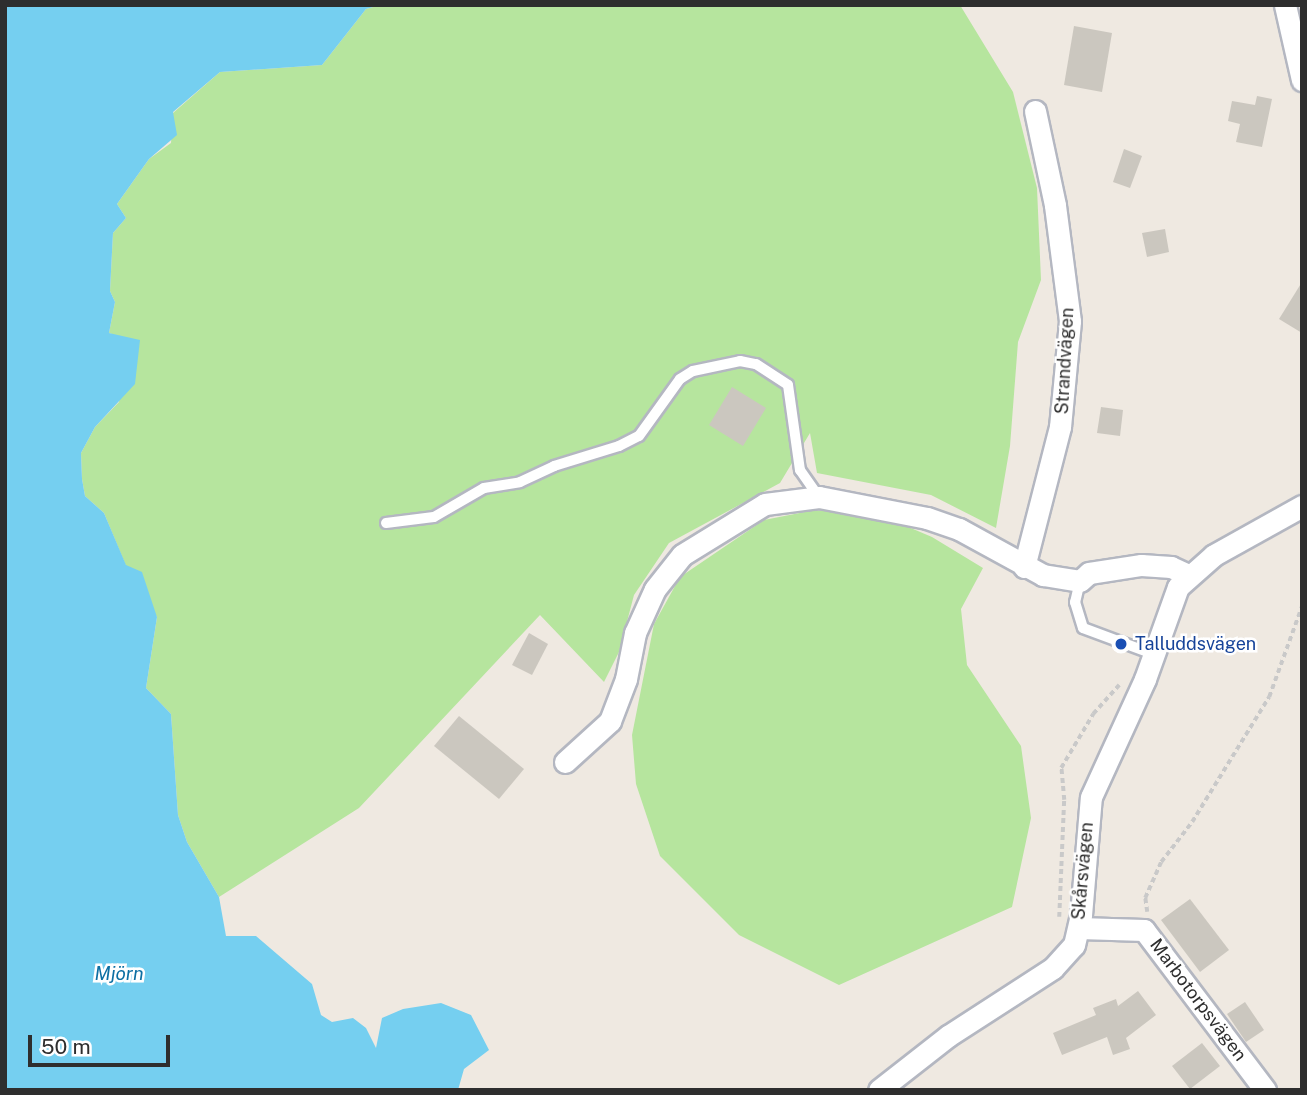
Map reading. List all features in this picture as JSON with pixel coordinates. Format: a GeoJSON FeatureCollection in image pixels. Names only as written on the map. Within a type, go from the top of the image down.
{"type":"FeatureCollection","features":[{"type":"Feature","properties":{"kind":"street"},"geometry":{"type":"LineString","coordinates":[[1285,5],[1302,80]]}},
{"type":"Feature","properties":{"kind":"street","name":"Strandvägen"},"geometry":{"type":"LineString","coordinates":[[1024,567],[1060,427],[1070,321],[1057,218],[1035,111]]}},
{"type":"Feature","properties":{"kind":"street"},"geometry":{"type":"LineString","coordinates":[[565,762],[610,720],[626,679],[635,633],[655,589],[682,555],[765,503],[819,497],[928,517],[959,529],[1042,575],[1080,581],[1089,573],[1141,565],[1171,567],[1188,575],[1302,506]]}},
{"type":"Feature","properties":{"kind":"street","name":"Skårsvägen"},"geometry":{"type":"LineString","coordinates":[[879,1090],[948,1036],[1054,968],[1074,945],[1079,928],[1091,797],[1153,654],[1170,603],[1188,575]]}},
{"type":"Feature","properties":{"kind":"street","name":"Marbotorpsvägen"},"geometry":{"type":"LineString","coordinates":[[1079,928],[1144,930],[1265,1090]]}},
{"type":"Feature","properties":{"kind":"lane"},"geometry":{"type":"LineString","coordinates":[[386,523],[434,517],[484,488],[520,482],[554,466],[620,446],[639,436],[680,379],[693,371],[740,361],[756,364],[788,385],[800,470],[819,497]]}},
{"type":"Feature","properties":{"kind":"lane"},"geometry":{"type":"LineString","coordinates":[[1080,581],[1075,602],[1083,628],[1153,654]]}},
{"type":"Feature","properties":{"kind":"path"},"geometry":{"type":"LineString","coordinates":[[1144,930],[1145,898],[1161,862],[1192,822],[1269,697],[1302,606]]}},
{"type":"Feature","properties":{"kind":"green space"},"geometry":{"type":"Polygon","coordinates":[[[380,5],[960,5],[1013,92],[1037,188],[1041,280],[1018,342],[1010,446],[996,528],[931,495],[817,473],[810,433],[780,483],[669,543],[634,595],[619,652],[604,682],[540,615],[359,808],[219,897],[187,842],[178,815],[171,714],[146,688],[157,617],[126,566],[104,513],[85,496],[82,479],[81,453],[95,427],[119,402],[123,338],[109,333],[115,302],[110,291],[113,233],[126,218],[117,204],[149,159],[171,143],[173,113],[220,72],[322,65],[366,9],[380,5]]]}},
{"type":"Feature","properties":{"kind":"green space"},"geometry":{"type":"Polygon","coordinates":[[[815,510],[887,518],[932,537],[983,568],[961,609],[967,665],[1021,746],[1031,818],[1012,907],[839,985],[739,935],[660,856],[636,784],[632,735],[654,624],[680,577],[764,520],[815,510]]]}},
{"type":"Feature","properties":{"kind":"water","name":"Mjörn"},"geometry":{"type":"Polygon","coordinates":[[[5,5],[380,5],[366,9],[322,65],[220,72],[173,112],[177,135],[149,159],[117,204],[126,218],[113,233],[110,291],[115,302],[109,333],[140,340],[135,384],[95,427],[81,453],[82,479],[85,496],[104,513],[126,565],[142,572],[157,617],[146,688],[171,714],[178,815],[187,842],[219,897],[226,936],[256,936],[312,984],[321,1015],[332,1022],[353,1018],[366,1028],[376,1048],[382,1018],[403,1009],[441,1003],[471,1015],[489,1050],[464,1069],[458,1090],[5,1090],[5,5]]]}},
{"type":"Feature","properties":{"kind":"building"},"geometry":{"type":"Polygon","coordinates":[[[1074,26],[1112,33],[1102,92],[1064,85],[1074,26]]]}},
{"type":"Feature","properties":{"kind":"building"},"geometry":{"type":"Polygon","coordinates":[[[1257,96],[1272,99],[1262,147],[1236,142],[1240,124],[1228,121],[1232,101],[1255,105],[1257,96]]]}},
{"type":"Feature","properties":{"kind":"building"},"geometry":{"type":"Polygon","coordinates":[[[1124,149],[1142,156],[1130,188],[1113,182],[1124,149]]]}},
{"type":"Feature","properties":{"kind":"building"},"geometry":{"type":"Polygon","coordinates":[[[1165,229],[1169,252],[1147,257],[1142,233],[1165,229]]]}},
{"type":"Feature","properties":{"kind":"building"},"geometry":{"type":"Polygon","coordinates":[[[1302,282],[1302,333],[1279,319],[1302,282]]]}},
{"type":"Feature","properties":{"kind":"building"},"geometry":{"type":"Polygon","coordinates":[[[732,387],[766,408],[743,446],[709,425],[732,387]]]}},
{"type":"Feature","properties":{"kind":"building"},"geometry":{"type":"Polygon","coordinates":[[[1101,407],[1123,410],[1120,436],[1097,433],[1101,407]]]}},
{"type":"Feature","properties":{"kind":"building"},"geometry":{"type":"Polygon","coordinates":[[[529,633],[548,644],[532,675],[512,665],[529,633]]]}},
{"type":"Feature","properties":{"kind":"building"},"geometry":{"type":"Polygon","coordinates":[[[459,716],[524,769],[499,799],[434,746],[459,716]]]}},
{"type":"Feature","properties":{"kind":"building"},"geometry":{"type":"Polygon","coordinates":[[[1190,899],[1229,950],[1200,972],[1161,920],[1190,899]]]}},
{"type":"Feature","properties":{"kind":"building"},"geometry":{"type":"Polygon","coordinates":[[[1138,991],[1156,1015],[1126,1038],[1130,1049],[1113,1055],[1107,1037],[1062,1055],[1053,1033],[1096,1015],[1093,1008],[1116,999],[1118,1006],[1138,991]]]}},
{"type":"Feature","properties":{"kind":"building"},"geometry":{"type":"Polygon","coordinates":[[[1245,1002],[1264,1030],[1246,1042],[1227,1014],[1245,1002]]]}},
{"type":"Feature","properties":{"kind":"building"},"geometry":{"type":"Polygon","coordinates":[[[1202,1043],[1220,1066],[1190,1089],[1172,1066],[1202,1043]]]}},
{"type":"Feature","properties":{"kind":"place","name":"Talluddsvägen"},"geometry":{"type":"Point","coordinates":[1121,644]}}]}
